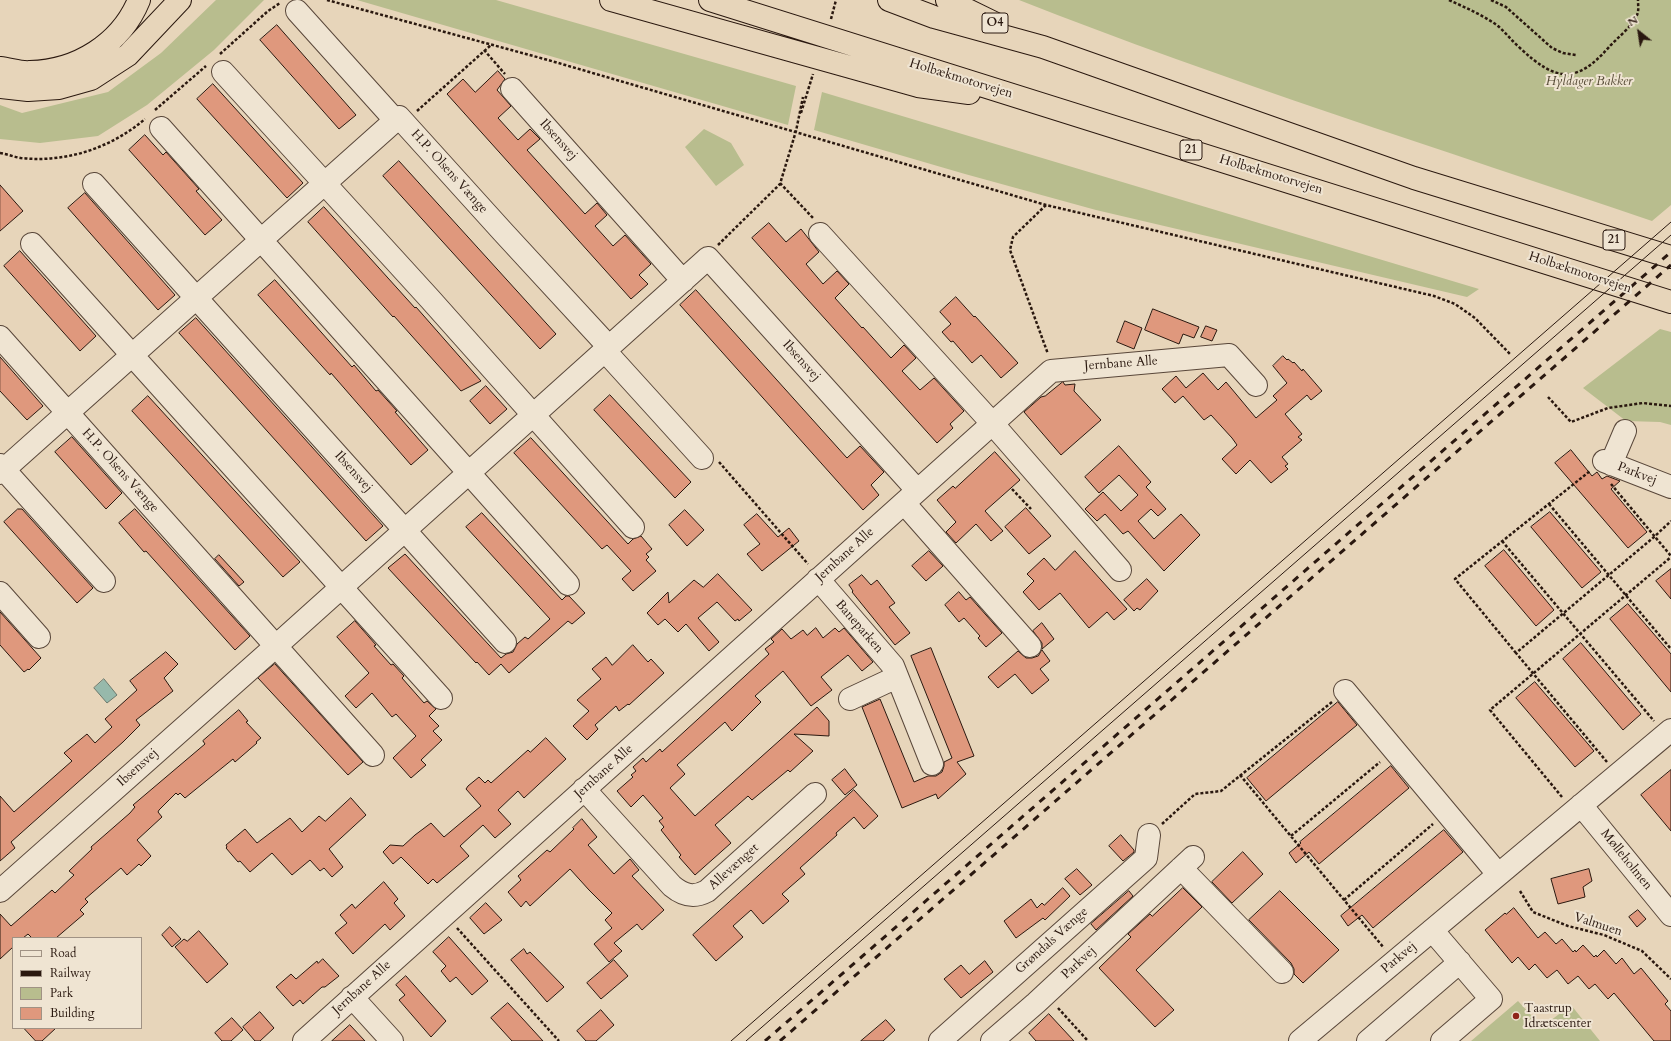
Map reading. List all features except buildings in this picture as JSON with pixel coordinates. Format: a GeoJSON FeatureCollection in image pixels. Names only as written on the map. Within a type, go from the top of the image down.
{"type":"FeatureCollection","features":[{"type":"Feature","properties":{"kind":"highway"},"geometry":{"type":"LineString","coordinates":[[0,68],[30,72],[61,68],[90,57],[115,38],[134,12],[139,0]]}},
{"type":"Feature","properties":{"kind":"highway"},"geometry":{"type":"LineString","coordinates":[[0,87],[28,90],[59,88],[91,79],[128,55],[180,0]]}},
{"type":"Feature","properties":{"kind":"highway"},"geometry":{"type":"LineString","coordinates":[[611,0],[918,86],[1030,101]]}},
{"type":"Feature","properties":{"kind":"highway","name":"Holbækmotorvejen"},"geometry":{"type":"LineString","coordinates":[[710,0],[1268,174],[1671,302]]}},
{"type":"Feature","properties":{"kind":"highway","name":"21"},"geometry":{"type":"LineString","coordinates":[[889,0],[934,17],[1043,47],[1414,178],[1671,257]]}},
{"type":"Feature","properties":{"kind":"highway","name":"O4"},"geometry":{"type":"LineString","coordinates":[[947,0],[1043,47]]}},
{"type":"Feature","properties":{"kind":"street","name":"H.P. Olsens Vænge"},"geometry":{"type":"LineString","coordinates":[[290,6],[503,232],[607,349]]}},
{"type":"Feature","properties":{"kind":"street"},"geometry":{"type":"LineString","coordinates":[[216,64],[324,184],[430,298],[633,527]]}},
{"type":"Feature","properties":{"kind":"street","name":"Ibsensvej"},"geometry":{"type":"LineString","coordinates":[[512,89],[683,281]]}},
{"type":"Feature","properties":{"kind":"street"},"geometry":{"type":"LineString","coordinates":[[104,581],[1,469],[68,413],[397,119]]}},
{"type":"Feature","properties":{"kind":"street"},"geometry":{"type":"LineString","coordinates":[[152,120],[568,584]]}},
{"type":"Feature","properties":{"kind":"street"},"geometry":{"type":"LineString","coordinates":[[94,184],[196,298]]}},
{"type":"Feature","properties":{"kind":"street"},"geometry":{"type":"LineString","coordinates":[[820,234],[992,423],[1120,570]]}},
{"type":"Feature","properties":{"kind":"street"},"geometry":{"type":"LineString","coordinates":[[32,244],[441,698]]}},
{"type":"Feature","properties":{"kind":"street","name":"Ibsensvej"},"geometry":{"type":"LineString","coordinates":[[0,891],[276,646],[708,258],[910,496]]}},
{"type":"Feature","properties":{"kind":"street","name":"Ibsensvej"},"geometry":{"type":"LineString","coordinates":[[196,298],[505,642]]}},
{"type":"Feature","properties":{"kind":"street","name":"H.P. Olsens Vænge"},"geometry":{"type":"LineString","coordinates":[[0,337],[276,646]]}},
{"type":"Feature","properties":{"kind":"street"},"geometry":{"type":"LineString","coordinates":[[607,349],[710,459]]}},
{"type":"Feature","properties":{"kind":"street","name":"Jernbane Alle"},"geometry":{"type":"LineString","coordinates":[[304,1041],[1047,374],[1054,370],[1229,355],[1256,385]]}},
{"type":"Feature","properties":{"kind":"street"},"geometry":{"type":"LineString","coordinates":[[1604,464],[1625,431]]}},
{"type":"Feature","properties":{"kind":"street","name":"Parkvej"},"geometry":{"type":"LineString","coordinates":[[1604,464],[1671,488]]}},
{"type":"Feature","properties":{"kind":"street"},"geometry":{"type":"LineString","coordinates":[[910,496],[1030,646]]}},
{"type":"Feature","properties":{"kind":"street","name":"Baneparken"},"geometry":{"type":"LineString","coordinates":[[819,578],[893,666],[932,764]]}},
{"type":"Feature","properties":{"kind":"street"},"geometry":{"type":"LineString","coordinates":[[0,593],[39,637]]}},
{"type":"Feature","properties":{"kind":"street"},"geometry":{"type":"LineString","coordinates":[[276,646],[373,755]]}},
{"type":"Feature","properties":{"kind":"street"},"geometry":{"type":"LineString","coordinates":[[850,699],[897,678]]}},
{"type":"Feature","properties":{"kind":"street"},"geometry":{"type":"LineString","coordinates":[[1345,691],[1498,874]]}},
{"type":"Feature","properties":{"kind":"street","name":"Parkvej"},"geometry":{"type":"LineString","coordinates":[[1300,1041],[1668,732]]}},
{"type":"Feature","properties":{"kind":"street","name":"Allevænget"},"geometry":{"type":"LineString","coordinates":[[584,789],[672,886],[679,892],[694,896],[707,891],[816,794]]}},
{"type":"Feature","properties":{"kind":"street","name":"Mølleholmen"},"geometry":{"type":"LineString","coordinates":[[1577,808],[1671,915]]}},
{"type":"Feature","properties":{"kind":"street","name":"Grøndals Vænge"},"geometry":{"type":"LineString","coordinates":[[940,1041],[1146,858],[1150,834]]}},
{"type":"Feature","properties":{"kind":"street","name":"Parkvej"},"geometry":{"type":"LineString","coordinates":[[992,1041],[1045,995],[1187,862],[1282,972]]}},
{"type":"Feature","properties":{"kind":"street"},"geometry":{"type":"LineString","coordinates":[[1432,930],[1492,999],[1442,1041]]}},
{"type":"Feature","properties":{"kind":"street"},"geometry":{"type":"LineString","coordinates":[[1368,1041],[1460,962]]}},
{"type":"Feature","properties":{"kind":"street"},"geometry":{"type":"LineString","coordinates":[[352,997],[392,1041]]}},
{"type":"Feature","properties":{"kind":"path"},"geometry":{"type":"LineString","coordinates":[[327,0],[491,44],[796,131],[1046,205],[1434,296],[1455,304],[1475,318],[1510,354]]}},
{"type":"Feature","properties":{"kind":"path"},"geometry":{"type":"LineString","coordinates":[[830,20],[836,0]]}},
{"type":"Feature","properties":{"kind":"path"},"geometry":{"type":"LineString","coordinates":[[1449,0],[1481,14],[1543,66],[1561,74],[1572,75],[1589,67],[1637,17],[1638,0]]}},
{"type":"Feature","properties":{"kind":"path"},"geometry":{"type":"LineString","coordinates":[[1491,0],[1506,7],[1552,48],[1563,53],[1576,55]]}},
{"type":"Feature","properties":{"kind":"path"},"geometry":{"type":"LineString","coordinates":[[0,153],[21,158],[64,157],[107,144],[152,120],[216,64],[268,11],[290,6]]}},
{"type":"Feature","properties":{"kind":"path"},"geometry":{"type":"LineString","coordinates":[[397,119],[413,114],[491,44]]}},
{"type":"Feature","properties":{"kind":"path"},"geometry":{"type":"LineString","coordinates":[[484,50],[514,83],[512,89]]}},
{"type":"Feature","properties":{"kind":"path"},"geometry":{"type":"LineString","coordinates":[[708,258],[714,248],[780,184],[815,68]]}},
{"type":"Feature","properties":{"kind":"path"},"geometry":{"type":"LineString","coordinates":[[796,131],[803,97]]}},
{"type":"Feature","properties":{"kind":"path"},"geometry":{"type":"LineString","coordinates":[[780,184],[820,226],[820,234]]}},
{"type":"Feature","properties":{"kind":"path"},"geometry":{"type":"LineString","coordinates":[[1046,205],[1013,237],[1010,250],[1054,370]]}},
{"type":"Feature","properties":{"kind":"path"},"geometry":{"type":"LineString","coordinates":[[1548,397],[1571,422],[1608,408],[1643,403],[1671,406]]}},
{"type":"Feature","properties":{"kind":"path"},"geometry":{"type":"LineString","coordinates":[[710,459],[819,578]]}},
{"type":"Feature","properties":{"kind":"path"},"geometry":{"type":"LineString","coordinates":[[1577,808],[1490,710],[1533,674],[1580,634],[1626,596],[1671,557],[1654,537],[1604,464],[1549,504],[1455,579],[1533,674],[1617,775]]}},
{"type":"Feature","properties":{"kind":"path"},"geometry":{"type":"LineString","coordinates":[[1012,489],[1030,509]]}},
{"type":"Feature","properties":{"kind":"path"},"geometry":{"type":"LineString","coordinates":[[1549,504],[1671,649]]}},
{"type":"Feature","properties":{"kind":"path"},"geometry":{"type":"LineString","coordinates":[[1516,653],[1671,521]]}},
{"type":"Feature","properties":{"kind":"path"},"geometry":{"type":"LineString","coordinates":[[1502,541],[1580,634],[1668,732]]}},
{"type":"Feature","properties":{"kind":"path"},"geometry":{"type":"LineString","coordinates":[[1150,834],[1195,794],[1221,790],[1345,691]]}},
{"type":"Feature","properties":{"kind":"path"},"geometry":{"type":"LineString","coordinates":[[1291,836],[1394,750]]}},
{"type":"Feature","properties":{"kind":"path"},"geometry":{"type":"LineString","coordinates":[[1240,775],[1395,961]]}},
{"type":"Feature","properties":{"kind":"path"},"geometry":{"type":"LineString","coordinates":[[1344,900],[1447,812]]}},
{"type":"Feature","properties":{"kind":"path","name":"Valmuen"},"geometry":{"type":"LineString","coordinates":[[1520,891],[1533,912],[1568,926],[1604,935],[1642,951],[1671,979]]}},
{"type":"Feature","properties":{"kind":"path"},"geometry":{"type":"LineString","coordinates":[[445,914],[558,1041]]}},
{"type":"Feature","properties":{"kind":"path"},"geometry":{"type":"LineString","coordinates":[[1045,995],[1088,1041]]}},
{"type":"Feature","properties":{"kind":"green space"},"geometry":{"type":"Polygon","coordinates":[[[216,0],[264,0],[214,50],[147,105],[98,136],[40,143],[0,139],[0,105],[22,113],[108,92],[161,53],[216,0]]]}},
{"type":"Feature","properties":{"kind":"green space"},"geometry":{"type":"Polygon","coordinates":[[[357,0],[496,0],[796,86],[788,125],[357,0]]]}},
{"type":"Feature","properties":{"kind":"green space","name":"Hyldager Bakker"},"geometry":{"type":"Polygon","coordinates":[[[1019,0],[1671,0],[1671,205],[1652,221],[1255,87],[1019,0]]]}},
{"type":"Feature","properties":{"kind":"green space"},"geometry":{"type":"Polygon","coordinates":[[[822,92],[1479,289],[1467,297],[1096,210],[814,130],[822,92]]]}},
{"type":"Feature","properties":{"kind":"green space"},"geometry":{"type":"Polygon","coordinates":[[[704,129],[731,143],[744,165],[716,186],[685,147],[704,129]]]}},
{"type":"Feature","properties":{"kind":"green space"},"geometry":{"type":"Polygon","coordinates":[[[1660,329],[1671,332],[1671,425],[1660,422],[1626,421],[1583,388],[1660,329]]]}},
{"type":"Feature","properties":{"kind":"green space","name":"Taastrup Idrætscenter"},"geometry":{"type":"Polygon","coordinates":[[[1518,1001],[1542,1027],[1571,1005],[1600,1041],[1471,1041],[1518,1001]]]}},
{"type":"Feature","properties":{"kind":"shaded area"},"geometry":{"type":"Polygon","coordinates":[[[104,679],[117,695],[107,703],[94,688],[104,679]]]}},
{"type":"Feature","properties":{"kind":"tram line"},"geometry":{"type":"LineString","coordinates":[[731,1041],[1671,222]]}},
{"type":"Feature","properties":{"kind":"tram line"},"geometry":{"type":"LineString","coordinates":[[746,1041],[1671,235]]}},
{"type":"Feature","properties":{"kind":"railway"},"geometry":{"type":"LineString","coordinates":[[765,1041],[1671,252]]}},
{"type":"Feature","properties":{"kind":"railway"},"geometry":{"type":"LineString","coordinates":[[780,1041],[1671,265]]}},
{"type":"Feature","properties":{"kind":"place","name":"Taastrup Idrætscenter"},"geometry":{"type":"Point","coordinates":[1516,1016]}}]}
